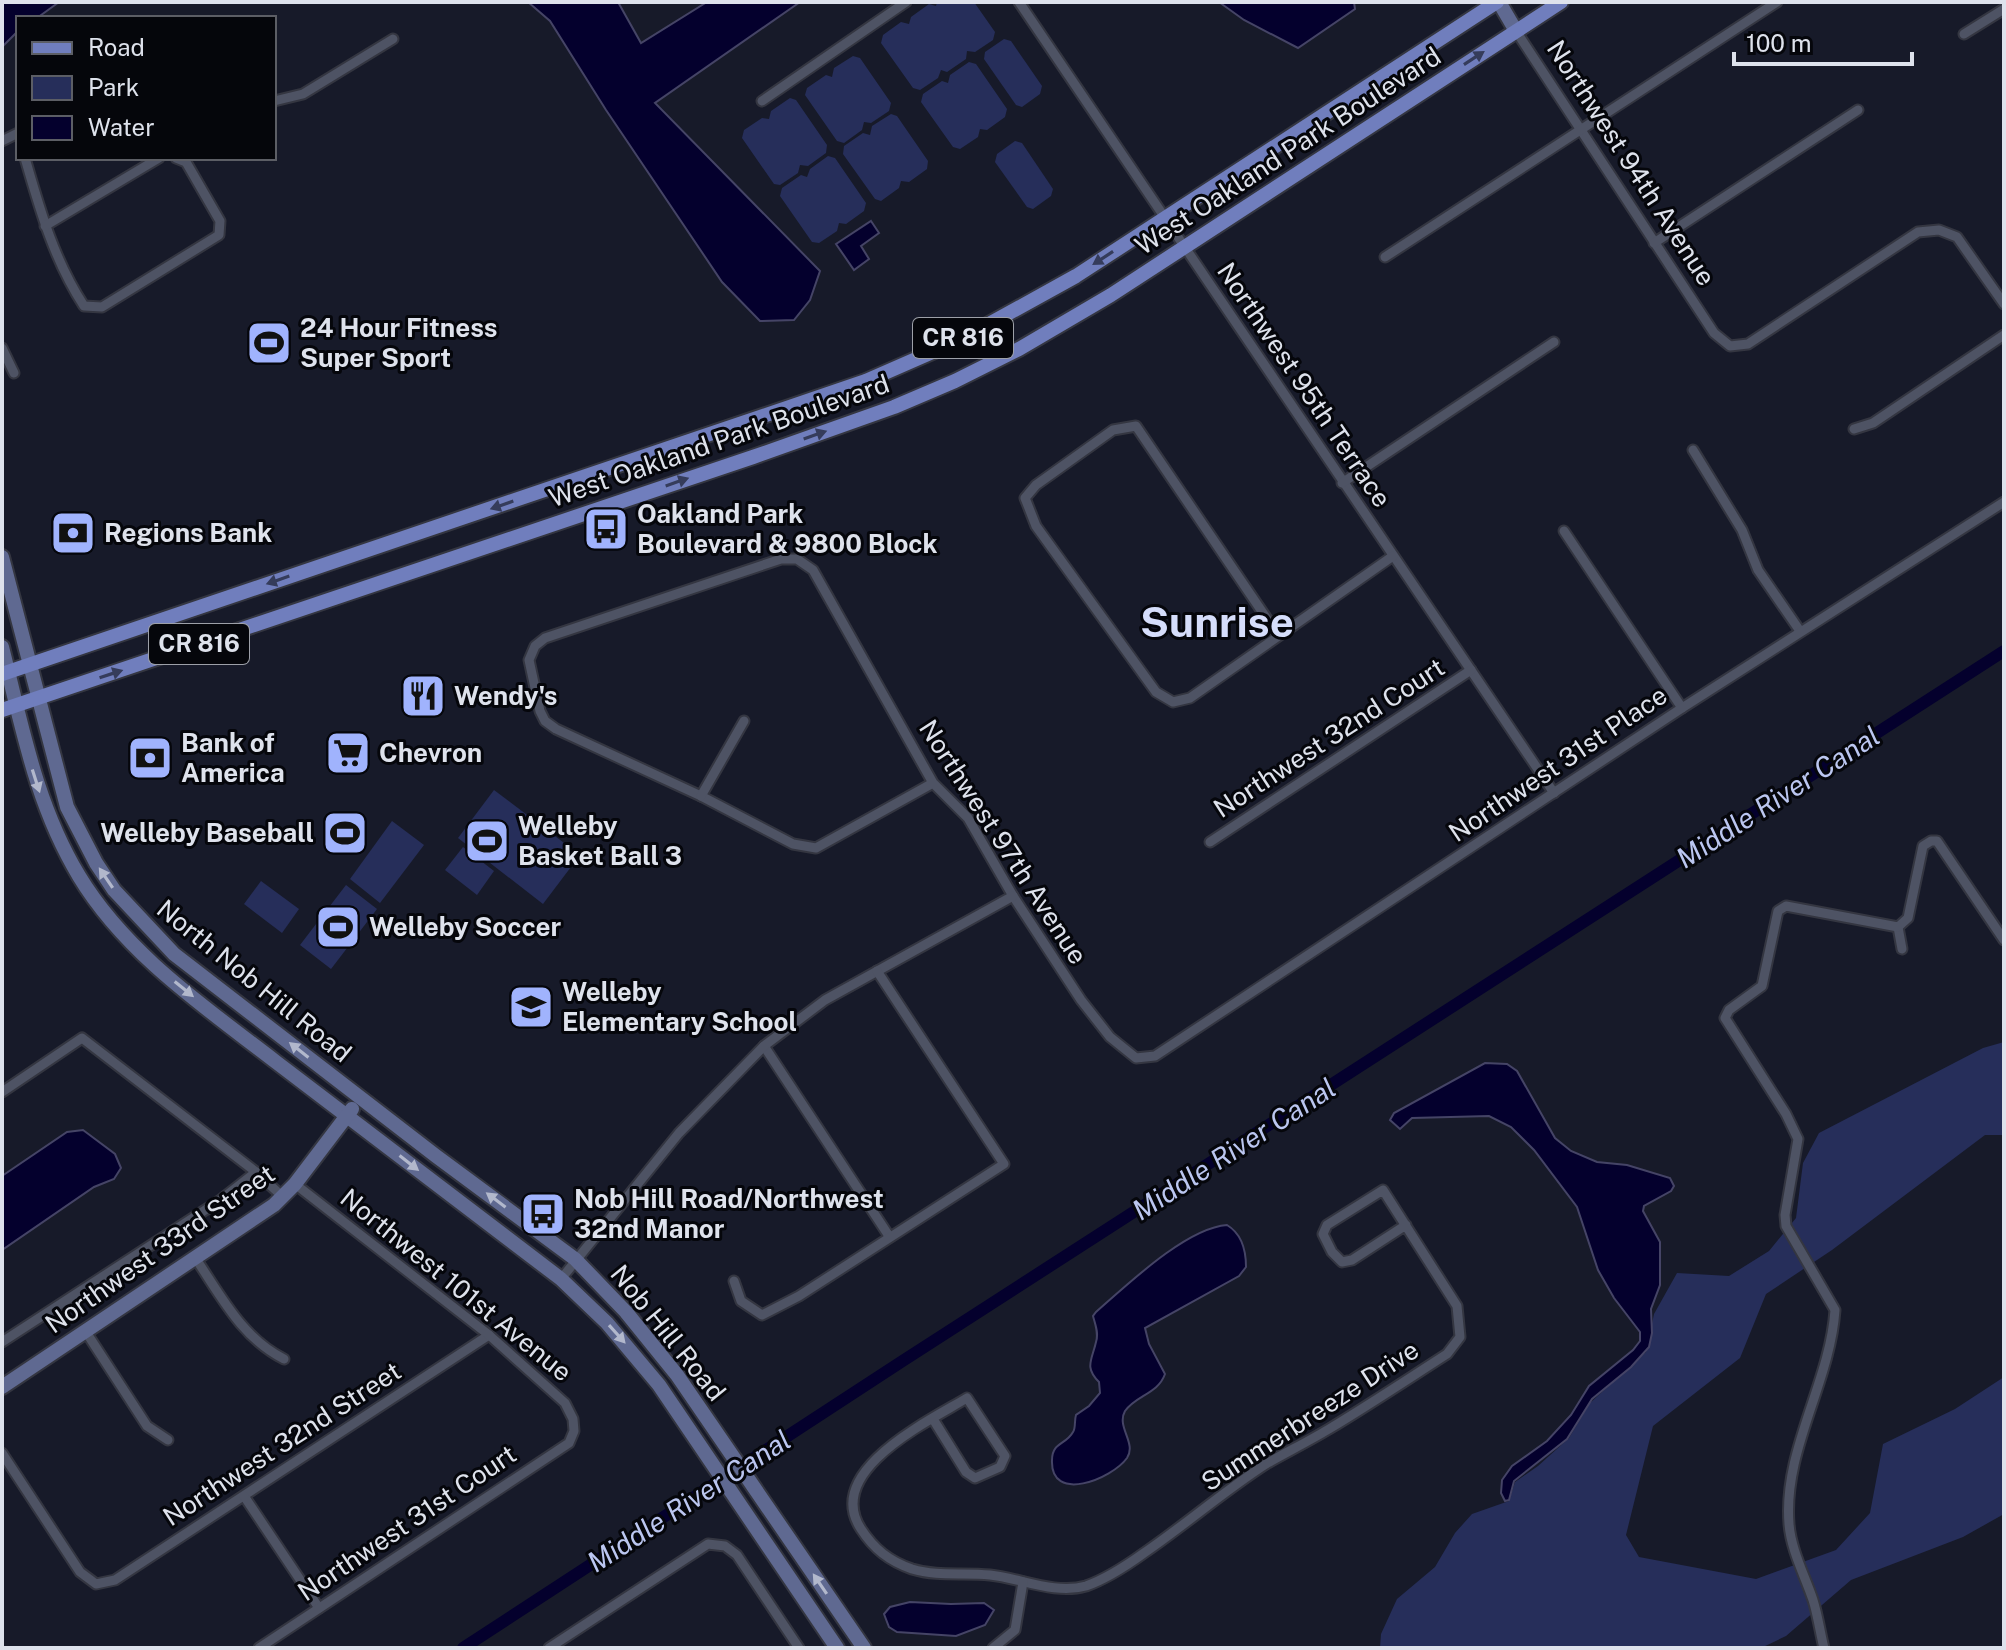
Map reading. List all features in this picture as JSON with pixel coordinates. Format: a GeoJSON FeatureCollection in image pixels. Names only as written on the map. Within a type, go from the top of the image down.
{"type":"FeatureCollection","features":[{"type":"Feature","properties":{"kind":"main road","name":"West Oakland Park Boulevard"},"geometry":{"type":"LineString","coordinates":[[5,673],[866,381],[962,339],[1022,308],[1167,217],[1498,2]]}},
{"type":"Feature","properties":{"kind":"main road","name":"Northwest 94th Avenue"},"geometry":{"type":"LineString","coordinates":[[1498,2],[1516,31]]}},
{"type":"Feature","properties":{"kind":"main road","name":"West Oakland Park Boulevard"},"geometry":{"type":"LineString","coordinates":[[9,708],[894,407],[1019,349],[1089,309],[1561,2]]}},
{"type":"Feature","properties":{"kind":"main road","name":"North Nob Hill Road"},"geometry":{"type":"LineString","coordinates":[[2,557],[67,807],[114,890],[174,954],[575,1259]]}},
{"type":"Feature","properties":{"kind":"main road","name":"North Nob Hill Road"},"geometry":{"type":"LineString","coordinates":[[2,647],[9,708],[21,732],[48,817],[78,874],[118,929],[182,988],[561,1279]]}},
{"type":"Feature","properties":{"kind":"main road","name":"Northwest 33rd Street"},"geometry":{"type":"LineString","coordinates":[[2,1387],[196,1259],[283,1197],[360,1098]]}},
{"type":"Feature","properties":{"kind":"main road","name":"Nob Hill Road"},"geometry":{"type":"LineString","coordinates":[[575,1259],[654,1345],[864,1648]]}},
{"type":"Feature","properties":{"kind":"main road","name":"Nob Hill Road"},"geometry":{"type":"LineString","coordinates":[[561,1279],[638,1357],[837,1648]]}},
{"type":"Feature","properties":{"kind":"street"},"geometry":{"type":"LineString","coordinates":[[762,101],[906,2]]}},
{"type":"Feature","properties":{"kind":"street","name":"Northwest 95th Terrace"},"geometry":{"type":"LineString","coordinates":[[1019,2],[1554,793]]}},
{"type":"Feature","properties":{"kind":"street"},"geometry":{"type":"LineString","coordinates":[[1385,257],[1777,2]]}},
{"type":"Feature","properties":{"kind":"street"},"geometry":{"type":"LineString","coordinates":[[1964,34],[2004,9]]}},
{"type":"Feature","properties":{"kind":"street","name":"Northwest 94th Avenue"},"geometry":{"type":"LineString","coordinates":[[1516,31],[1714,333],[1730,346],[1748,344],[1918,232],[1939,230],[1957,237],[2004,304]]}},
{"type":"Feature","properties":{"kind":"street"},"geometry":{"type":"LineString","coordinates":[[276,101],[303,94],[393,39]]}},
{"type":"Feature","properties":{"kind":"street"},"geometry":{"type":"LineString","coordinates":[[1654,243],[1858,110]]}},
{"type":"Feature","properties":{"kind":"street"},"geometry":{"type":"LineString","coordinates":[[26,160],[45,226],[69,282],[84,306],[102,307],[219,235],[220,221],[186,162],[181,160]]}},
{"type":"Feature","properties":{"kind":"street"},"geometry":{"type":"LineString","coordinates":[[45,226],[156,160]]}},
{"type":"Feature","properties":{"kind":"street"},"geometry":{"type":"LineString","coordinates":[[1854,429],[1873,423],[2004,335]]}},
{"type":"Feature","properties":{"kind":"street"},"geometry":{"type":"LineString","coordinates":[[1342,483],[1554,342]]}},
{"type":"Feature","properties":{"kind":"street"},"geometry":{"type":"LineString","coordinates":[[2,348],[14,373]]}},
{"type":"Feature","properties":{"kind":"street"},"geometry":{"type":"LineString","coordinates":[[1278,635],[1136,426],[1113,430],[1036,485],[1025,498],[1036,526],[1156,692],[1173,702],[1190,698],[1393,556]]}},
{"type":"Feature","properties":{"kind":"street"},"geometry":{"type":"LineString","coordinates":[[1693,450],[1742,530],[1758,570],[1800,631]]}},
{"type":"Feature","properties":{"kind":"street","name":"Northwest 31st Place"},"geometry":{"type":"LineString","coordinates":[[1136,1058],[1155,1056],[1800,631],[2004,502]]}},
{"type":"Feature","properties":{"kind":"street"},"geometry":{"type":"LineString","coordinates":[[1564,531],[1682,708]]}},
{"type":"Feature","properties":{"kind":"street","name":"Northwest 97th Avenue"},"geometry":{"type":"LineString","coordinates":[[701,796],[556,729],[545,721],[529,660],[535,646],[545,638],[781,559],[797,559],[813,570],[933,783],[968,818],[1013,896],[1081,1000],[1110,1037],[1136,1058]]}},
{"type":"Feature","properties":{"kind":"street","name":"Northwest 32nd Court"},"geometry":{"type":"LineString","coordinates":[[1210,842],[1471,670]]}},
{"type":"Feature","properties":{"kind":"street"},"geometry":{"type":"LineString","coordinates":[[744,721],[701,796],[793,844],[816,848],[933,783]]}},
{"type":"Feature","properties":{"kind":"street"},"geometry":{"type":"LineString","coordinates":[[1898,927],[1908,918],[1923,846],[1937,841],[2004,940]]}},
{"type":"Feature","properties":{"kind":"street"},"geometry":{"type":"LineString","coordinates":[[561,1279],[679,1133],[764,1046],[825,1000],[1013,896]]}},
{"type":"Feature","properties":{"kind":"street"},"geometry":{"type":"LineString","coordinates":[[1824,1648],[1814,1603],[1789,1524],[1795,1460],[1834,1325],[1835,1310],[1786,1226],[1785,1215],[1798,1139],[1786,1114],[1725,1018],[1729,1010],[1762,986],[1778,911],[1786,906],[1898,927]]}},
{"type":"Feature","properties":{"kind":"street"},"geometry":{"type":"LineString","coordinates":[[1898,927],[1902,949]]}},
{"type":"Feature","properties":{"kind":"street"},"geometry":{"type":"LineString","coordinates":[[734,1281],[741,1301],[762,1315],[799,1296],[1004,1164],[877,971]]}},
{"type":"Feature","properties":{"kind":"street"},"geometry":{"type":"LineString","coordinates":[[2,1092],[82,1038],[256,1172],[283,1197]]}},
{"type":"Feature","properties":{"kind":"street"},"geometry":{"type":"LineString","coordinates":[[764,1046],[889,1236]]}},
{"type":"Feature","properties":{"kind":"street","name":"Northwest 33rd Street"},"geometry":{"type":"LineString","coordinates":[[2,1342],[219,1201],[256,1172]]}},
{"type":"Feature","properties":{"kind":"street","name":"Northwest 101st Avenue"},"geometry":{"type":"LineString","coordinates":[[295,1184],[489,1335],[565,1403],[573,1419],[574,1431]]}},
{"type":"Feature","properties":{"kind":"street","name":"Summerbreeze Drive"},"geometry":{"type":"LineString","coordinates":[[933,1419],[966,1472],[975,1478],[1000,1467],[1005,1456],[967,1398],[898,1440],[872,1462],[863,1474],[854,1498],[857,1522],[872,1546],[885,1557],[914,1569],[951,1575],[989,1575],[1059,1588],[1084,1587],[1123,1568],[1265,1465],[1447,1354],[1460,1337],[1457,1306],[1406,1225],[1383,1190],[1327,1225],[1323,1234],[1332,1252],[1342,1262],[1352,1260],[1406,1225]]}},
{"type":"Feature","properties":{"kind":"street"},"geometry":{"type":"LineString","coordinates":[[196,1259],[246,1332],[266,1350],[284,1359]]}},
{"type":"Feature","properties":{"kind":"street"},"geometry":{"type":"LineString","coordinates":[[86,1332],[147,1426],[168,1440]]}},
{"type":"Feature","properties":{"kind":"street","name":"Northwest 32nd Street"},"geometry":{"type":"LineString","coordinates":[[2,1453],[80,1572],[96,1584],[115,1580],[489,1335]]}},
{"type":"Feature","properties":{"kind":"street","name":"Northwest 31st Court"},"geometry":{"type":"LineString","coordinates":[[259,1648],[569,1443],[574,1431]]}},
{"type":"Feature","properties":{"kind":"street"},"geometry":{"type":"LineString","coordinates":[[244,1496],[319,1608]]}},
{"type":"Feature","properties":{"kind":"street"},"geometry":{"type":"LineString","coordinates":[[549,1648],[708,1544],[725,1546],[737,1555],[799,1648]]}},
{"type":"Feature","properties":{"kind":"street"},"geometry":{"type":"LineString","coordinates":[[993,1648],[1015,1630],[1023,1582]]}},
{"type":"Feature","properties":{"kind":"green space"},"geometry":{"type":"Polygon","coordinates":[[[937,2],[974,2],[995,32],[993,40],[975,52],[967,51],[966,59],[947,72],[941,70],[938,78],[920,90],[913,88],[881,43],[883,35],[901,22],[909,24],[911,17],[929,4],[936,6],[937,2]]]}},
{"type":"Feature","properties":{"kind":"green space"},"geometry":{"type":"Polygon","coordinates":[[[1004,39],[1011,41],[1042,86],[1040,94],[1022,107],[1016,105],[984,59],[985,52],[1004,39]]]}},
{"type":"Feature","properties":{"kind":"green space"},"geometry":{"type":"Polygon","coordinates":[[[853,56],[860,58],[891,103],[889,111],[871,123],[864,122],[862,130],[844,143],[837,141],[805,95],[807,88],[826,75],[832,77],[834,68],[853,56]]]}},
{"type":"Feature","properties":{"kind":"green space"},"geometry":{"type":"Polygon","coordinates":[[[969,62],[976,64],[1007,109],[1005,117],[987,130],[980,129],[978,137],[960,149],[953,147],[921,102],[923,94],[942,81],[948,83],[950,75],[969,62]]]}},
{"type":"Feature","properties":{"kind":"green space"},"geometry":{"type":"Polygon","coordinates":[[[790,98],[796,100],[827,145],[826,153],[808,166],[800,165],[798,173],[780,185],[774,184],[742,138],[744,130],[762,118],[769,119],[771,111],[790,98]]]}},
{"type":"Feature","properties":{"kind":"green space"},"geometry":{"type":"Polygon","coordinates":[[[891,114],[897,116],[928,161],[927,169],[909,182],[901,181],[899,188],[881,201],[875,199],[843,154],[844,146],[863,133],[870,135],[872,126],[891,114]]]}},
{"type":"Feature","properties":{"kind":"green space"},"geometry":{"type":"Polygon","coordinates":[[[1015,141],[1022,143],[1053,189],[1051,196],[1033,209],[1027,207],[995,162],[997,154],[1015,141]]]}},
{"type":"Feature","properties":{"kind":"green space"},"geometry":{"type":"Polygon","coordinates":[[[828,156],[835,158],[866,203],[864,211],[846,224],[839,223],[837,231],[819,243],[812,242],[780,196],[782,188],[801,175],[807,177],[810,169],[828,156]]]}},
{"type":"Feature","properties":{"kind":"green space"},"geometry":{"type":"Polygon","coordinates":[[[494,790],[580,855],[543,904],[458,838],[494,790]]]}},
{"type":"Feature","properties":{"kind":"green space","name":"Welleby Baseball"},"geometry":{"type":"Polygon","coordinates":[[[342,817],[362,831],[345,850],[328,834],[342,817]]]}},
{"type":"Feature","properties":{"kind":"green space","name":"Welleby Soccer"},"geometry":{"type":"Polygon","coordinates":[[[392,821],[424,845],[380,903],[350,879],[392,821]]]}},
{"type":"Feature","properties":{"kind":"green space"},"geometry":{"type":"Polygon","coordinates":[[[463,847],[494,871],[477,895],[445,870],[463,847]]]}},
{"type":"Feature","properties":{"kind":"green space","name":"Welleby Soccer"},"geometry":{"type":"Polygon","coordinates":[[[261,881],[299,909],[282,933],[244,904],[261,881]]]}},
{"type":"Feature","properties":{"kind":"green space","name":"Welleby Soccer"},"geometry":{"type":"Polygon","coordinates":[[[346,885],[377,909],[331,969],[300,945],[346,885]]]}},
{"type":"Feature","properties":{"kind":"green space"},"geometry":{"type":"Polygon","coordinates":[[[2004,1042],[2004,1135],[1985,1135],[1832,1250],[1766,1294],[1740,1358],[1653,1426],[1626,1535],[1639,1557],[1756,1579],[1836,1550],[1870,1513],[1883,1444],[1955,1409],[2004,1377],[2004,1514],[1963,1537],[1851,1580],[1786,1636],[1761,1648],[1380,1648],[1381,1634],[1397,1599],[1435,1567],[1455,1533],[1472,1514],[1509,1501],[1515,1482],[1569,1438],[1590,1403],[1646,1352],[1654,1314],[1677,1273],[1729,1276],[1769,1251],[1796,1218],[1803,1163],[1819,1133],[1983,1048],[2004,1042]]]}},
{"type":"Feature","properties":{"kind":"water"},"geometry":{"type":"Polygon","coordinates":[[[2,2],[59,2],[40,16],[16,16],[16,33],[2,47],[2,2]]]}},
{"type":"Feature","properties":{"kind":"water"},"geometry":{"type":"Polygon","coordinates":[[[528,2],[618,2],[641,43],[707,2],[800,2],[655,103],[820,271],[810,300],[794,320],[760,321],[722,282],[550,21],[528,2]]]}},
{"type":"Feature","properties":{"kind":"water"},"geometry":{"type":"Polygon","coordinates":[[[1219,2],[1354,2],[1355,9],[1298,48],[1244,20],[1219,2]]]}},
{"type":"Feature","properties":{"kind":"water"},"geometry":{"type":"Polygon","coordinates":[[[871,221],[879,233],[861,246],[869,259],[854,270],[836,244],[871,221]]]}},
{"type":"Feature","properties":{"kind":"water"},"geometry":{"type":"Polygon","coordinates":[[[1485,1063],[1507,1064],[1517,1071],[1555,1138],[1571,1151],[1597,1162],[1627,1165],[1670,1178],[1674,1186],[1671,1191],[1644,1206],[1643,1211],[1660,1242],[1660,1285],[1651,1309],[1649,1347],[1631,1367],[1592,1399],[1567,1439],[1514,1481],[1509,1500],[1505,1501],[1501,1493],[1502,1480],[1512,1466],[1547,1441],[1571,1415],[1589,1386],[1633,1350],[1640,1341],[1640,1332],[1614,1298],[1598,1270],[1577,1207],[1534,1150],[1511,1127],[1489,1116],[1412,1118],[1400,1129],[1390,1120],[1394,1113],[1485,1063]]]}},
{"type":"Feature","properties":{"kind":"water"},"geometry":{"type":"Polygon","coordinates":[[[83,1130],[115,1154],[121,1168],[114,1179],[94,1187],[2,1250],[2,1176],[67,1132],[83,1130]]]}},
{"type":"Feature","properties":{"kind":"water"},"geometry":{"type":"Polygon","coordinates":[[[1227,1225],[1240,1238],[1244,1249],[1246,1267],[1239,1276],[1145,1328],[1149,1344],[1165,1374],[1157,1386],[1125,1411],[1123,1423],[1130,1447],[1127,1458],[1096,1479],[1071,1484],[1061,1481],[1054,1473],[1054,1450],[1073,1432],[1076,1415],[1100,1393],[1099,1382],[1090,1367],[1097,1335],[1093,1316],[1140,1273],[1176,1247],[1211,1228],[1227,1225]]]}},
{"type":"Feature","properties":{"kind":"water"},"geometry":{"type":"Polygon","coordinates":[[[910,1602],[984,1603],[994,1610],[985,1625],[956,1636],[897,1632],[889,1627],[884,1614],[890,1607],[910,1602]]]}},
{"type":"Feature","properties":{"kind":"waterway","name":"Middle River Canal"},"geometry":{"type":"LineString","coordinates":[[463,1648],[2004,651]]}},
{"type":"Feature","properties":{"kind":"place","name":"24 Hour Fitness Super Sport"},"geometry":{"type":"Point","coordinates":[269,343]}},
{"type":"Feature","properties":{"kind":"place","name":"Oakland Park Boulevard & 9800 Block"},"geometry":{"type":"Point","coordinates":[606,529]}},
{"type":"Feature","properties":{"kind":"place","name":"Regions Bank"},"geometry":{"type":"Point","coordinates":[73,533]}},
{"type":"Feature","properties":{"kind":"place","name":"Wendy's"},"geometry":{"type":"Point","coordinates":[423,696]}},
{"type":"Feature","properties":{"kind":"place","name":"Chevron"},"geometry":{"type":"Point","coordinates":[348,753]}},
{"type":"Feature","properties":{"kind":"place","name":"Bank of America"},"geometry":{"type":"Point","coordinates":[150,758]}},
{"type":"Feature","properties":{"kind":"place","name":"Welleby Baseball"},"geometry":{"type":"Point","coordinates":[345,833]}},
{"type":"Feature","properties":{"kind":"place","name":"Welleby Basket Ball 3"},"geometry":{"type":"Point","coordinates":[487,841]}},
{"type":"Feature","properties":{"kind":"place","name":"Welleby Soccer"},"geometry":{"type":"Point","coordinates":[338,927]}},
{"type":"Feature","properties":{"kind":"place","name":"Welleby Elementary School"},"geometry":{"type":"Point","coordinates":[531,1007]}},
{"type":"Feature","properties":{"kind":"place","name":"Nob Hill Road/Northwest 32nd Manor"},"geometry":{"type":"Point","coordinates":[543,1214]}},
{"type":"Feature","properties":{"kind":"district","name":"Sunrise"},"geometry":{"type":"Point","coordinates":[1217,622]}}]}
